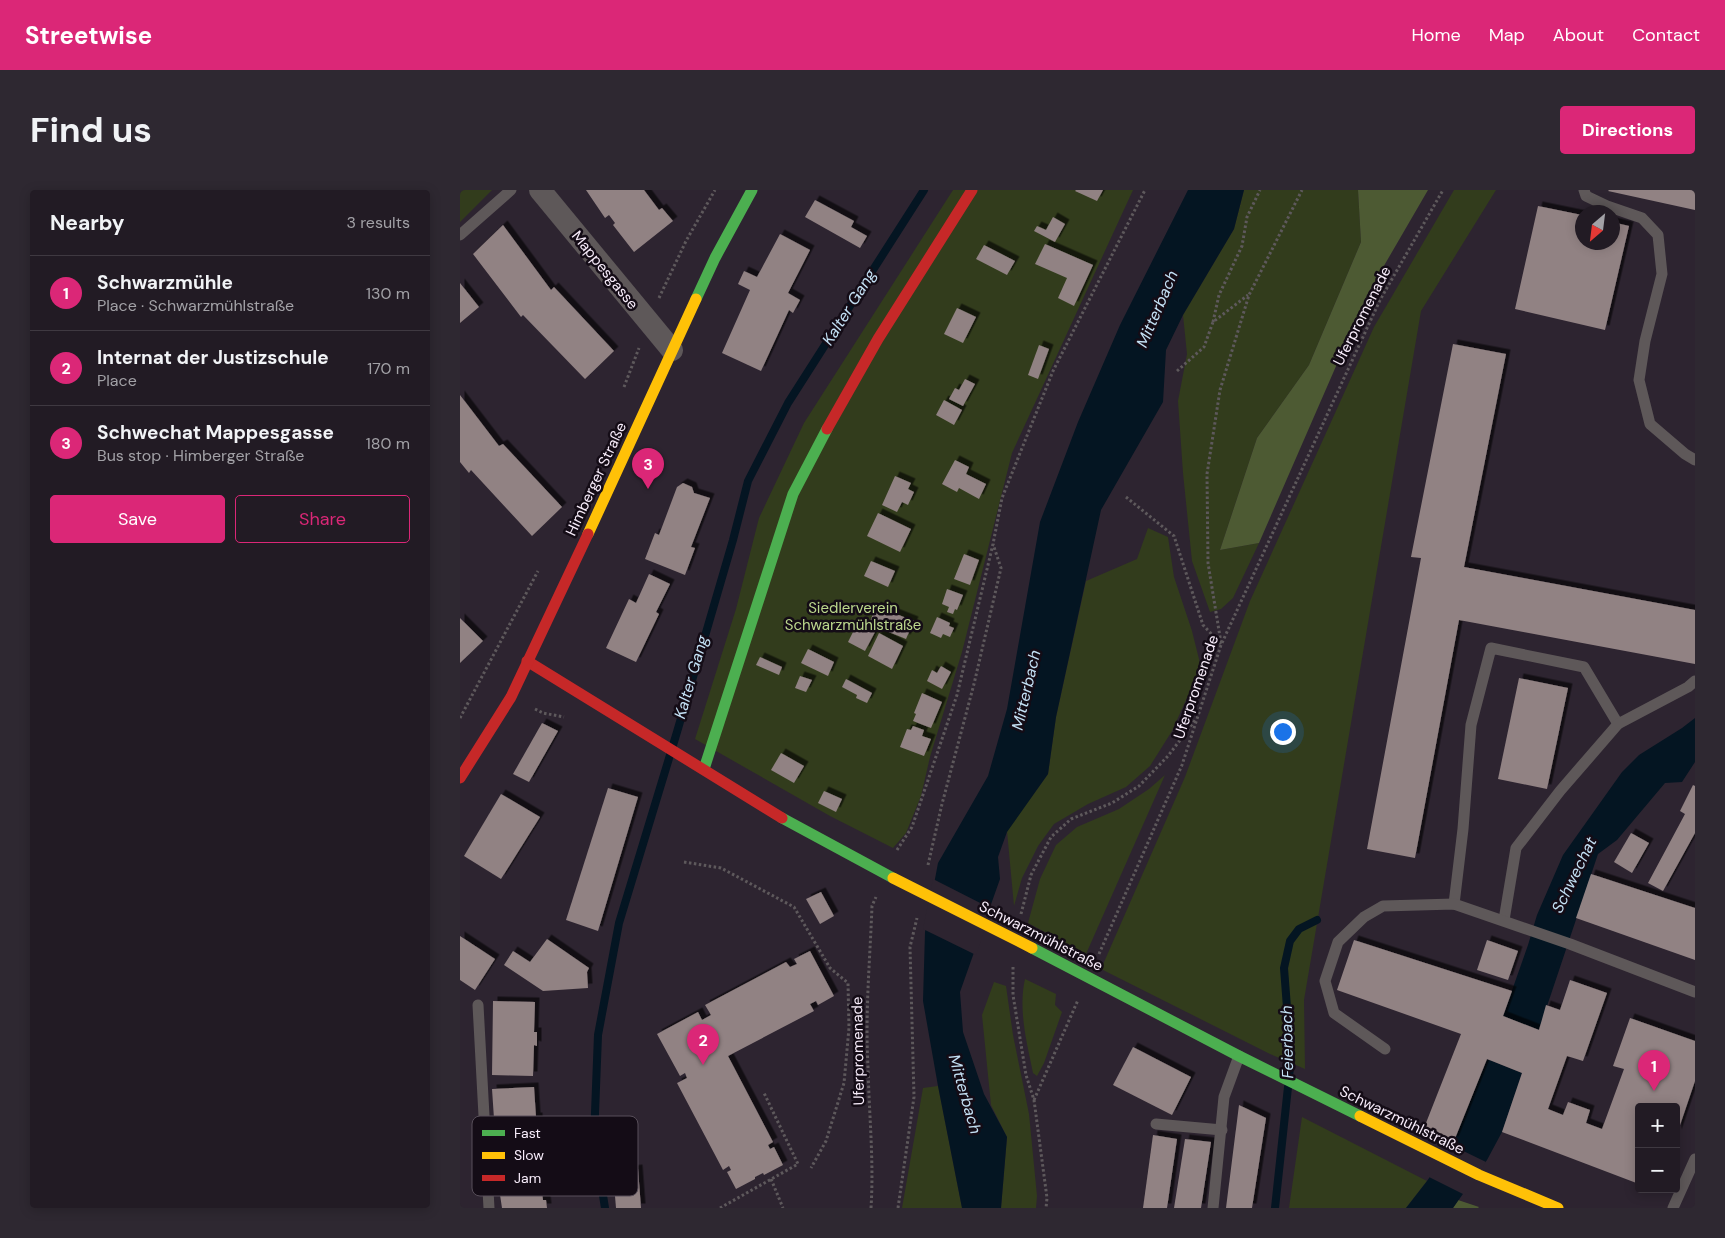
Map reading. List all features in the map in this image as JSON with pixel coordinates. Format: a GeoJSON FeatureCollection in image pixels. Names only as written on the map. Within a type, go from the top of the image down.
{"type":"FeatureCollection","features":[{"type":"Feature","properties":{"kind":"street","name":"Mappesgasse"},"geometry":{"type":"LineString","coordinates":[[540,190],[672,350]]}},
{"type":"Feature","properties":{"kind":"street","name":"Himberger Straße"},"geometry":{"type":"LineString","coordinates":[[462,768],[511,696],[715,258],[752,190]]}},
{"type":"Feature","properties":{"kind":"street"},"geometry":{"type":"LineString","coordinates":[[699,766],[794,494],[835,414],[878,339],[972,190]]}},
{"type":"Feature","properties":{"kind":"street","name":"Schwarzmühlstraße"},"geometry":{"type":"LineString","coordinates":[[527,661],[796,826],[893,878],[1089,976],[1326,1100],[1479,1175],[1558,1208]]}},
{"type":"Feature","properties":{"kind":"lane"},"geometry":{"type":"LineString","coordinates":[[460,235],[511,190]]}},
{"type":"Feature","properties":{"kind":"lane"},"geometry":{"type":"LineString","coordinates":[[1584,190],[1586,196],[1607,206],[1642,218],[1658,235],[1662,274],[1645,341],[1639,380],[1650,424],[1685,454],[1695,460]]}},
{"type":"Feature","properties":{"kind":"lane"},"geometry":{"type":"LineString","coordinates":[[1454,904],[1463,829],[1471,726],[1491,648],[1584,667],[1618,724]]}},
{"type":"Feature","properties":{"kind":"lane"},"geometry":{"type":"LineString","coordinates":[[1504,920],[1516,848],[1560,791],[1618,724],[1688,687],[1695,681]]}},
{"type":"Feature","properties":{"kind":"lane"},"geometry":{"type":"LineString","coordinates":[[1385,1049],[1334,1013],[1326,981],[1338,942],[1364,917],[1383,906],[1454,904],[1570,944],[1695,992]]}},
{"type":"Feature","properties":{"kind":"lane"},"geometry":{"type":"LineString","coordinates":[[478,1005],[484,1116]]}},
{"type":"Feature","properties":{"kind":"lane"},"geometry":{"type":"LineString","coordinates":[[1212,1208],[1222,1130],[1224,1096],[1239,1056]]}},
{"type":"Feature","properties":{"kind":"lane"},"geometry":{"type":"LineString","coordinates":[[1156,1124],[1222,1130]]}},
{"type":"Feature","properties":{"kind":"lane"},"geometry":{"type":"LineString","coordinates":[[1673,1208],[1695,1159]]}},
{"type":"Feature","properties":{"kind":"path"},"geometry":{"type":"LineString","coordinates":[[624,388],[648,323],[686,240],[714,190]]}},
{"type":"Feature","properties":{"kind":"path"},"geometry":{"type":"LineString","coordinates":[[878,870],[896,851],[912,827],[957,695],[1002,498],[1053,371],[1145,190]]}},
{"type":"Feature","properties":{"kind":"path"},"geometry":{"type":"LineString","coordinates":[[1177,371],[1204,346],[1213,322],[1219,296],[1242,246],[1247,217],[1260,190]]}},
{"type":"Feature","properties":{"kind":"path"},"geometry":{"type":"LineString","coordinates":[[1221,644],[1208,563],[1207,474],[1220,390],[1249,295],[1302,190]]}},
{"type":"Feature","properties":{"kind":"path","name":"Uferpromenade"},"geometry":{"type":"LineString","coordinates":[[1034,1100],[1182,765],[1221,644],[1380,300],[1443,190]]}},
{"type":"Feature","properties":{"kind":"path"},"geometry":{"type":"LineString","coordinates":[[1213,322],[1249,295]]}},
{"type":"Feature","properties":{"kind":"path"},"geometry":{"type":"LineString","coordinates":[[1126,497],[1174,536],[1203,625],[1221,644]]}},
{"type":"Feature","properties":{"kind":"path"},"geometry":{"type":"LineString","coordinates":[[927,870],[1001,568],[993,544]]}},
{"type":"Feature","properties":{"kind":"path"},"geometry":{"type":"LineString","coordinates":[[460,718],[541,566]]}},
{"type":"Feature","properties":{"kind":"path"},"geometry":{"type":"LineString","coordinates":[[511,696],[543,713],[567,717]]}},
{"type":"Feature","properties":{"kind":"path"},"geometry":{"type":"LineString","coordinates":[[1020,920],[1031,875],[1051,837],[1071,819],[1112,803],[1139,786],[1168,756],[1198,717]]}},
{"type":"Feature","properties":{"kind":"path"},"geometry":{"type":"LineString","coordinates":[[684,862],[721,868],[794,906],[830,968],[848,983],[849,1028],[844,1083],[826,1141],[811,1168]]}},
{"type":"Feature","properties":{"kind":"path","name":"Uferpromenade"},"geometry":{"type":"LineString","coordinates":[[871,1208],[872,1128],[868,1065],[868,968],[872,906],[877,894]]}},
{"type":"Feature","properties":{"kind":"path"},"geometry":{"type":"LineString","coordinates":[[898,1208],[914,1097],[910,946],[919,908]]}},
{"type":"Feature","properties":{"kind":"path"},"geometry":{"type":"LineString","coordinates":[[1013,966],[1015,1004],[1026,1075],[1034,1100],[1047,1198],[1046,1208]]}},
{"type":"Feature","properties":{"kind":"path"},"geometry":{"type":"LineString","coordinates":[[720,1208],[798,1164],[764,1093]]}},
{"type":"Feature","properties":{"kind":"path"},"geometry":{"type":"LineString","coordinates":[[771,1179],[783,1208]]}},
{"type":"Feature","properties":{"kind":"green space"},"geometry":{"type":"Polygon","coordinates":[[[460,190],[492,190],[460,222],[460,190]]]}},
{"type":"Feature","properties":{"kind":"green space","name":"Siedlerverein Schwarzmühlstraße"},"geometry":{"type":"Polygon","coordinates":[[[953,190],[1133,190],[1012,453],[962,652],[930,757],[921,796],[906,833],[893,848],[830,816],[695,739],[736,609],[759,518],[804,423],[953,190]]]}},
{"type":"Feature","properties":{"kind":"green space"},"geometry":{"type":"Polygon","coordinates":[[[1244,190],[1358,190],[1361,242],[1309,365],[1257,438],[1220,550],[1259,543],[1233,598],[1221,609],[1210,612],[1192,561],[1183,473],[1178,401],[1187,354],[1183,315],[1234,229],[1244,190]]]}},
{"type":"Feature","properties":{"kind":"green space"},"geometry":{"type":"Polygon","coordinates":[[[1358,190],[1428,190],[1367,295],[1259,543],[1220,550],[1257,438],[1309,365],[1361,242],[1358,190]]]}},
{"type":"Feature","properties":{"kind":"green space"},"geometry":{"type":"Polygon","coordinates":[[[1454,190],[1496,190],[1421,311],[1304,1000],[1305,1069],[1270,1054],[1101,969],[1185,777],[1250,601],[1374,327],[1454,190]]]}},
{"type":"Feature","properties":{"kind":"green space"},"geometry":{"type":"Polygon","coordinates":[[[1148,528],[1168,537],[1174,577],[1192,631],[1201,667],[1172,731],[1150,766],[1126,787],[1088,804],[1054,824],[1038,846],[1022,878],[1014,906],[1007,831],[1048,774],[1056,717],[1086,581],[1137,559],[1148,528]]]}},
{"type":"Feature","properties":{"kind":"green space"},"geometry":{"type":"Polygon","coordinates":[[[1165,775],[1086,954],[1028,923],[1040,879],[1056,845],[1077,827],[1119,809],[1149,789],[1165,775]]]}},
{"type":"Feature","properties":{"kind":"green space"},"geometry":{"type":"Polygon","coordinates":[[[1025,979],[1056,994],[1055,1005],[1062,1012],[1044,1063],[1037,1076],[1033,1073],[1024,1026],[1022,1003],[1025,979]]]}},
{"type":"Feature","properties":{"kind":"green space"},"geometry":{"type":"Polygon","coordinates":[[[994,982],[1006,986],[1013,1035],[1029,1114],[1037,1196],[1036,1208],[1001,1208],[1007,1137],[991,1105],[982,1015],[994,982]]]}},
{"type":"Feature","properties":{"kind":"green space"},"geometry":{"type":"Polygon","coordinates":[[[938,1086],[962,1208],[902,1208],[923,1088],[938,1086]]]}},
{"type":"Feature","properties":{"kind":"green space"},"geometry":{"type":"Polygon","coordinates":[[[1302,1117],[1427,1181],[1406,1208],[1289,1208],[1302,1117]]]}},
{"type":"Feature","properties":{"kind":"green space"},"geometry":{"type":"Polygon","coordinates":[[[1458,1200],[1479,1207],[1453,1208],[1458,1200]]]}},
{"type":"Feature","properties":{"kind":"water","name":"Mitterbach"},"geometry":{"type":"Polygon","coordinates":[[[1188,190],[1244,190],[1234,229],[1183,315],[1166,350],[1163,402],[1101,510],[1056,717],[1048,774],[1007,832],[998,857],[1000,879],[960,992],[963,1032],[984,1094],[1007,1137],[1001,1208],[962,1208],[923,1001],[925,932],[938,863],[988,776],[1007,709],[1040,522],[1078,422],[1120,325],[1188,190]]]}},
{"type":"Feature","properties":{"kind":"water","name":"Schwechat"},"geometry":{"type":"Polygon","coordinates":[[[1695,718],[1695,762],[1682,782],[1665,783],[1617,840],[1598,854],[1539,1030],[1503,1016],[1537,915],[1563,855],[1622,772],[1639,755],[1695,718]]]}},
{"type":"Feature","properties":{"kind":"water"},"geometry":{"type":"Polygon","coordinates":[[[1487,1059],[1522,1073],[1502,1132],[1487,1160],[1453,1208],[1406,1208],[1454,1141],[1487,1059]]]}},
{"type":"Feature","properties":{"kind":"pier"},"geometry":{"type":"Polygon","coordinates":[[[933,879],[992,909],[976,955],[923,929],[933,879]]]}},
{"type":"Feature","properties":{"kind":"pier"},"geometry":{"type":"Polygon","coordinates":[[[1449,1144],[1486,1162],[1465,1195],[1427,1176],[1449,1144]]]}},
{"type":"Feature","properties":{"kind":"building"},"geometry":{"type":"Polygon","coordinates":[[[586,190],[644,190],[659,210],[662,208],[673,221],[634,252],[613,225],[615,223],[609,215],[605,218],[586,190]]]}},
{"type":"Feature","properties":{"kind":"building"},"geometry":{"type":"Polygon","coordinates":[[[1076,190],[1103,190],[1097,201],[1076,190]]]}},
{"type":"Feature","properties":{"kind":"building"},"geometry":{"type":"Polygon","coordinates":[[[1695,190],[1695,210],[1608,191],[1695,190]]]}},
{"type":"Feature","properties":{"kind":"building"},"geometry":{"type":"Polygon","coordinates":[[[815,200],[854,221],[851,227],[867,236],[860,248],[805,217],[815,200]]]}},
{"type":"Feature","properties":{"kind":"building"},"geometry":{"type":"Polygon","coordinates":[[[1538,206],[1575,214],[1575,250],[1620,250],[1620,224],[1629,226],[1605,330],[1515,309],[1538,206]]]}},
{"type":"Feature","properties":{"kind":"building"},"geometry":{"type":"Polygon","coordinates":[[[1053,217],[1065,224],[1055,242],[1034,231],[1037,226],[1046,230],[1053,217]]]}},
{"type":"Feature","properties":{"kind":"building"},"geometry":{"type":"Polygon","coordinates":[[[503,225],[551,290],[554,287],[614,351],[585,379],[523,315],[521,317],[473,254],[503,225]]]}},
{"type":"Feature","properties":{"kind":"building"},"geometry":{"type":"Polygon","coordinates":[[[780,234],[810,250],[788,293],[800,300],[793,313],[789,310],[761,371],[722,353],[750,290],[738,284],[744,271],[757,277],[780,234]]]}},
{"type":"Feature","properties":{"kind":"building"},"geometry":{"type":"Polygon","coordinates":[[[1045,244],[1093,265],[1074,306],[1058,298],[1067,278],[1035,264],[1045,244]]]}},
{"type":"Feature","properties":{"kind":"building"},"geometry":{"type":"Polygon","coordinates":[[[984,245],[1015,261],[1007,275],[976,259],[984,245]]]}},
{"type":"Feature","properties":{"kind":"building"},"geometry":{"type":"Polygon","coordinates":[[[460,283],[479,307],[460,323],[460,283]]]}},
{"type":"Feature","properties":{"kind":"building"},"geometry":{"type":"Polygon","coordinates":[[[957,308],[976,317],[963,343],[944,334],[957,308]]]}},
{"type":"Feature","properties":{"kind":"building"},"geometry":{"type":"Polygon","coordinates":[[[1453,344],[1506,354],[1464,567],[1695,610],[1695,664],[1459,620],[1415,858],[1367,849],[1421,558],[1411,557],[1453,344]]]}},
{"type":"Feature","properties":{"kind":"building"},"geometry":{"type":"Polygon","coordinates":[[[1039,345],[1049,349],[1038,379],[1028,375],[1039,345]]]}},
{"type":"Feature","properties":{"kind":"building"},"geometry":{"type":"Polygon","coordinates":[[[965,379],[975,384],[963,406],[949,399],[955,388],[959,390],[965,379]]]}},
{"type":"Feature","properties":{"kind":"building"},"geometry":{"type":"Polygon","coordinates":[[[460,395],[499,446],[503,444],[562,507],[532,536],[471,470],[469,473],[460,462],[460,395]]]}},
{"type":"Feature","properties":{"kind":"building"},"geometry":{"type":"Polygon","coordinates":[[[944,400],[962,410],[954,425],[936,415],[944,400]]]}},
{"type":"Feature","properties":{"kind":"building"},"geometry":{"type":"Polygon","coordinates":[[[955,460],[969,467],[966,474],[986,484],[979,499],[959,488],[957,492],[942,484],[955,460]]]}},
{"type":"Feature","properties":{"kind":"building"},"geometry":{"type":"Polygon","coordinates":[[[895,476],[911,483],[908,489],[914,492],[908,505],[902,502],[897,512],[882,505],[895,476]]]}},
{"type":"Feature","properties":{"kind":"building"},"geometry":{"type":"Polygon","coordinates":[[[683,483],[692,487],[694,493],[710,498],[691,547],[695,548],[685,575],[645,559],[655,533],[659,535],[677,487],[683,483]]]}},
{"type":"Feature","properties":{"kind":"building"},"geometry":{"type":"Polygon","coordinates":[[[878,513],[911,529],[900,552],[867,536],[878,513]]]}},
{"type":"Feature","properties":{"kind":"building"},"geometry":{"type":"Polygon","coordinates":[[[964,554],[979,560],[970,585],[954,579],[964,554]]]}},
{"type":"Feature","properties":{"kind":"building"},"geometry":{"type":"Polygon","coordinates":[[[871,561],[895,571],[888,587],[864,576],[871,561]]]}},
{"type":"Feature","properties":{"kind":"building"},"geometry":{"type":"Polygon","coordinates":[[[649,574],[670,584],[656,612],[659,614],[636,662],[606,648],[629,599],[636,603],[649,574]]]}},
{"type":"Feature","properties":{"kind":"building"},"geometry":{"type":"Polygon","coordinates":[[[947,589],[963,595],[957,610],[955,609],[953,614],[947,612],[949,607],[942,604],[947,589]]]}},
{"type":"Feature","properties":{"kind":"building"},"geometry":{"type":"Polygon","coordinates":[[[876,606],[914,621],[906,639],[869,624],[876,606]]]}},
{"type":"Feature","properties":{"kind":"building"},"geometry":{"type":"Polygon","coordinates":[[[937,617],[950,623],[949,626],[954,628],[950,637],[943,634],[941,638],[930,633],[937,617]]]}},
{"type":"Feature","properties":{"kind":"building"},"geometry":{"type":"Polygon","coordinates":[[[460,618],[483,641],[460,663],[460,618]]]}},
{"type":"Feature","properties":{"kind":"building"},"geometry":{"type":"Polygon","coordinates":[[[858,622],[875,632],[865,651],[848,642],[858,622]]]}},
{"type":"Feature","properties":{"kind":"building"},"geometry":{"type":"Polygon","coordinates":[[[879,633],[903,646],[892,669],[868,656],[879,633]]]}},
{"type":"Feature","properties":{"kind":"building"},"geometry":{"type":"Polygon","coordinates":[[[808,649],[834,662],[828,676],[801,663],[808,649]]]}},
{"type":"Feature","properties":{"kind":"building"},"geometry":{"type":"Polygon","coordinates":[[[760,657],[782,667],[779,675],[756,665],[760,657]]]}},
{"type":"Feature","properties":{"kind":"building"},"geometry":{"type":"Polygon","coordinates":[[[941,666],[951,672],[942,689],[927,681],[932,670],[937,673],[941,666]]]}},
{"type":"Feature","properties":{"kind":"building"},"geometry":{"type":"Polygon","coordinates":[[[800,676],[812,680],[806,692],[795,688],[800,676]]]}},
{"type":"Feature","properties":{"kind":"building"},"geometry":{"type":"Polygon","coordinates":[[[1519,678],[1568,688],[1547,789],[1498,779],[1519,678]]]}},
{"type":"Feature","properties":{"kind":"building"},"geometry":{"type":"Polygon","coordinates":[[[846,679],[872,693],[867,703],[856,698],[857,695],[842,687],[846,679]]]}},
{"type":"Feature","properties":{"kind":"building"},"geometry":{"type":"Polygon","coordinates":[[[922,693],[942,702],[931,728],[913,721],[922,693]]]}},
{"type":"Feature","properties":{"kind":"building"},"geometry":{"type":"Polygon","coordinates":[[[542,723],[558,731],[529,782],[513,774],[542,723]]]}},
{"type":"Feature","properties":{"kind":"building"},"geometry":{"type":"Polygon","coordinates":[[[913,726],[924,730],[922,736],[931,739],[924,756],[900,747],[907,729],[911,730],[913,726]]]}},
{"type":"Feature","properties":{"kind":"building"},"geometry":{"type":"Polygon","coordinates":[[[781,753],[804,766],[794,783],[771,770],[781,753]]]}},
{"type":"Feature","properties":{"kind":"building"},"geometry":{"type":"Polygon","coordinates":[[[1693,785],[1695,786],[1695,833],[1663,891],[1648,883],[1685,814],[1680,811],[1693,785]]]}},
{"type":"Feature","properties":{"kind":"building"},"geometry":{"type":"Polygon","coordinates":[[[608,788],[638,797],[598,931],[566,920],[608,788]]]}},
{"type":"Feature","properties":{"kind":"building"},"geometry":{"type":"Polygon","coordinates":[[[824,791],[842,799],[836,812],[818,803],[824,791]]]}},
{"type":"Feature","properties":{"kind":"building"},"geometry":{"type":"Polygon","coordinates":[[[501,794],[540,817],[501,879],[464,856],[501,794]]]}},
{"type":"Feature","properties":{"kind":"building"},"geometry":{"type":"Polygon","coordinates":[[[1631,833],[1649,843],[1632,873],[1614,862],[1631,833]]]}},
{"type":"Feature","properties":{"kind":"building"},"geometry":{"type":"Polygon","coordinates":[[[1591,874],[1695,908],[1695,960],[1576,918],[1591,874]]]}},
{"type":"Feature","properties":{"kind":"building"},"geometry":{"type":"Polygon","coordinates":[[[821,892],[834,916],[820,924],[806,899],[821,892]]]}},
{"type":"Feature","properties":{"kind":"building"},"geometry":{"type":"Polygon","coordinates":[[[460,936],[495,959],[475,990],[460,980],[460,936]]]}},
{"type":"Feature","properties":{"kind":"building"},"geometry":{"type":"Polygon","coordinates":[[[547,939],[589,968],[587,972],[588,988],[543,991],[504,965],[513,951],[530,962],[547,939]]]}},
{"type":"Feature","properties":{"kind":"building"},"geometry":{"type":"Polygon","coordinates":[[[1354,940],[1512,991],[1503,1016],[1539,1030],[1546,1005],[1560,1010],[1570,980],[1607,993],[1583,1061],[1567,1056],[1548,1109],[1563,1115],[1568,1102],[1590,1110],[1586,1123],[1602,1129],[1624,1069],[1613,1066],[1630,1018],[1695,1041],[1695,1081],[1680,1125],[1680,1103],[1635,1103],[1635,1182],[1502,1132],[1522,1073],[1487,1059],[1454,1141],[1424,1128],[1461,1034],[1337,990],[1354,940]]]}},
{"type":"Feature","properties":{"kind":"building"},"geometry":{"type":"Polygon","coordinates":[[[1487,940],[1518,951],[1508,980],[1477,970],[1487,940]]]}},
{"type":"Feature","properties":{"kind":"building"},"geometry":{"type":"Polygon","coordinates":[[[810,951],[834,996],[818,1005],[816,1001],[810,1004],[814,1011],[728,1056],[773,1142],[768,1145],[770,1149],[774,1147],[783,1165],[764,1175],[763,1173],[755,1177],[755,1179],[736,1189],[727,1172],[731,1170],[729,1166],[723,1170],[677,1083],[687,1078],[685,1073],[680,1076],[657,1034],[698,1012],[702,1020],[711,1015],[705,1005],[786,962],[790,967],[797,964],[794,959],[810,951]]]}},
{"type":"Feature","properties":{"kind":"building"},"geometry":{"type":"Polygon","coordinates":[[[493,1001],[535,1002],[534,1032],[537,1032],[537,1046],[534,1045],[533,1076],[492,1075],[493,1001]]]}},
{"type":"Feature","properties":{"kind":"building"},"geometry":{"type":"Polygon","coordinates":[[[1133,1047],[1191,1077],[1172,1115],[1113,1085],[1133,1047]]]}},
{"type":"Feature","properties":{"kind":"building"},"geometry":{"type":"Polygon","coordinates":[[[534,1087],[536,1116],[494,1116],[492,1089],[534,1087]]]}},
{"type":"Feature","properties":{"kind":"building"},"geometry":{"type":"Polygon","coordinates":[[[1239,1105],[1266,1118],[1252,1208],[1226,1208],[1239,1105]]]}},
{"type":"Feature","properties":{"kind":"building"},"geometry":{"type":"Polygon","coordinates":[[[1153,1135],[1177,1139],[1167,1208],[1143,1208],[1153,1135]]]}},
{"type":"Feature","properties":{"kind":"building"},"geometry":{"type":"Polygon","coordinates":[[[1185,1139],[1211,1142],[1201,1208],[1174,1208],[1185,1139]]]}},
{"type":"Feature","properties":{"kind":"building"},"geometry":{"type":"Polygon","coordinates":[[[638,1169],[641,1208],[616,1208],[615,1196],[638,1196],[638,1169]]]}},
{"type":"Feature","properties":{"kind":"building"},"geometry":{"type":"Polygon","coordinates":[[[500,1196],[542,1196],[543,1200],[546,1200],[547,1208],[502,1208],[500,1196]]]}},
{"type":"Feature","properties":{"kind":"waterway","name":"Kalter Gang"},"geometry":{"type":"LineString","coordinates":[[595,1116],[598,1035],[619,923],[677,732],[733,540],[748,481],[788,403],[924,190]]}},
{"type":"Feature","properties":{"kind":"waterway","name":"Feierbach"},"geometry":{"type":"LineString","coordinates":[[1289,1076],[1291,1060],[1284,968],[1290,941],[1299,929],[1317,920]]}},
{"type":"Feature","properties":{"kind":"waterway","name":"Feierbach"},"geometry":{"type":"LineString","coordinates":[[1275,1208],[1288,1087]]}},
{"type":"Feature","properties":{"kind":"waterway","name":"Kalter Gang"},"geometry":{"type":"LineString","coordinates":[[603,1196],[605,1208]]}},
{"type":"Feature","properties":{"kind":"traffic: fast"},"geometry":{"type":"LineString","coordinates":[[696,299],[715,258],[752,190]]}},
{"type":"Feature","properties":{"kind":"traffic: fast"},"geometry":{"type":"LineString","coordinates":[[704,769],[793,494],[827,429]]}},
{"type":"Feature","properties":{"kind":"traffic: fast"},"geometry":{"type":"LineString","coordinates":[[782,818],[893,878]]}},
{"type":"Feature","properties":{"kind":"traffic: fast"},"geometry":{"type":"LineString","coordinates":[[1032,948],[1239,1056],[1360,1116]]}},
{"type":"Feature","properties":{"kind":"traffic: slow"},"geometry":{"type":"LineString","coordinates":[[588,534],[696,299]]}},
{"type":"Feature","properties":{"kind":"traffic: slow"},"geometry":{"type":"LineString","coordinates":[[893,878],[1032,948]]}},
{"type":"Feature","properties":{"kind":"traffic: slow"},"geometry":{"type":"LineString","coordinates":[[1360,1116],[1479,1175],[1558,1208]]}},
{"type":"Feature","properties":{"kind":"traffic: jam"},"geometry":{"type":"LineString","coordinates":[[827,429],[878,339],[972,190]]}},
{"type":"Feature","properties":{"kind":"traffic: jam"},"geometry":{"type":"LineString","coordinates":[[460,778],[511,697],[588,534]]}},
{"type":"Feature","properties":{"kind":"traffic: jam"},"geometry":{"type":"LineString","coordinates":[[527,661],[782,818]]}},
{"type":"Feature","properties":{"kind":"place","name":"Schwechat Mappesgasse"},"geometry":{"type":"Point","coordinates":[648,489]}},
{"type":"Feature","properties":{"kind":"place","name":"Internat der Justizschule"},"geometry":{"type":"Point","coordinates":[703,1065]}},
{"type":"Feature","properties":{"kind":"place","name":"Schwarzmühle"},"geometry":{"type":"Point","coordinates":[1654,1091]}}]}
